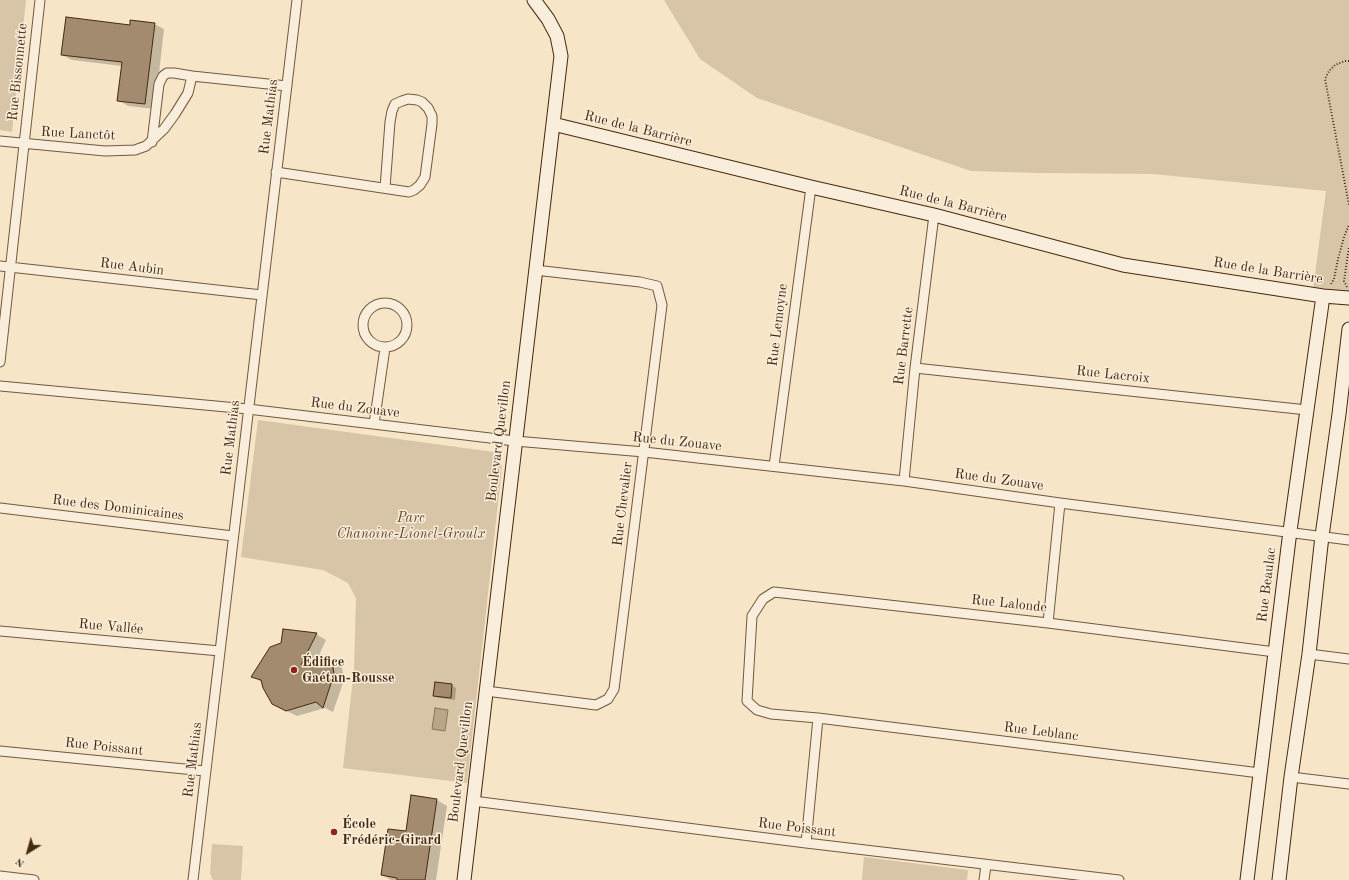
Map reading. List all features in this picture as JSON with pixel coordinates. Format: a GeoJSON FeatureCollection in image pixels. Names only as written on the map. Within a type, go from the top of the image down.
{"type":"FeatureCollection","features":[{"type":"Feature","properties":{"kind":"street","name":"Rue Bissonnette"},"geometry":{"type":"LineString","coordinates":[[0,362],[40,0]]}},
{"type":"Feature","properties":{"kind":"street","name":"Rue Mathias"},"geometry":{"type":"LineString","coordinates":[[193,880],[297,0]]}},
{"type":"Feature","properties":{"kind":"street","name":"Boulevard Quevillon"},"geometry":{"type":"LineString","coordinates":[[464,880],[561,56],[557,36],[548,19],[534,0]]}},
{"type":"Feature","properties":{"kind":"street"},"geometry":{"type":"LineString","coordinates":[[152,142],[159,84],[163,76],[167,73],[287,86]]}},
{"type":"Feature","properties":{"kind":"street","name":"Rue Lanctôt"},"geometry":{"type":"LineString","coordinates":[[0,142],[104,151],[135,150],[152,142],[164,129],[188,93],[192,76]]}},
{"type":"Feature","properties":{"kind":"street"},"geometry":{"type":"LineString","coordinates":[[276,172],[409,192],[414,190],[420,186],[425,177],[432,124],[432,116],[428,108],[422,102],[417,100],[408,99],[395,104],[392,111],[385,188]]}},
{"type":"Feature","properties":{"kind":"street","name":"Rue de la Barrière"},"geometry":{"type":"LineString","coordinates":[[553,124],[811,187],[934,214],[1124,265],[1323,296],[1349,298]]}},
{"type":"Feature","properties":{"kind":"street","name":"Rue Lemoyne"},"geometry":{"type":"LineString","coordinates":[[774,466],[811,187]]}},
{"type":"Feature","properties":{"kind":"street","name":"Rue Barrette"},"geometry":{"type":"LineString","coordinates":[[904,481],[915,368],[934,214]]}},
{"type":"Feature","properties":{"kind":"street","name":"Rue Aubin"},"geometry":{"type":"LineString","coordinates":[[0,266],[262,296]]}},
{"type":"Feature","properties":{"kind":"street","name":"Rue Chevalier"},"geometry":{"type":"LineString","coordinates":[[486,691],[596,705],[608,699],[614,689],[662,305],[657,286],[640,282],[536,270]]}},
{"type":"Feature","properties":{"kind":"street","name":"Rue Beaulac"},"geometry":{"type":"LineString","coordinates":[[1247,880],[1290,531],[1323,296]]}},
{"type":"Feature","properties":{"kind":"street"},"geometry":{"type":"LineString","coordinates":[[386,303],[394,305],[405,315],[407,330],[399,343],[385,348],[372,343],[367,338],[363,325],[364,318],[373,307],[386,303]]}},
{"type":"Feature","properties":{"kind":"street"},"geometry":{"type":"LineString","coordinates":[[1279,880],[1291,777],[1309,654],[1322,536],[1344,415],[1349,329]]}},
{"type":"Feature","properties":{"kind":"street"},"geometry":{"type":"LineString","coordinates":[[374,424],[385,348]]}},
{"type":"Feature","properties":{"kind":"street","name":"Rue Lacroix"},"geometry":{"type":"LineString","coordinates":[[915,368],[1307,410]]}},
{"type":"Feature","properties":{"kind":"street","name":"Rue du Zouave"},"geometry":{"type":"LineString","coordinates":[[0,386],[248,409],[515,441],[644,452],[774,466],[904,481],[1060,503],[1290,531],[1349,540]]}},
{"type":"Feature","properties":{"kind":"street"},"geometry":{"type":"LineString","coordinates":[[1048,623],[1060,503]]}},
{"type":"Feature","properties":{"kind":"street","name":"Rue des Dominicaines"},"geometry":{"type":"LineString","coordinates":[[0,508],[233,536]]}},
{"type":"Feature","properties":{"kind":"street","name":"Rue Lalonde"},"geometry":{"type":"LineString","coordinates":[[752,616],[763,599],[774,592],[1048,623],[1275,652]]}},
{"type":"Feature","properties":{"kind":"street","name":"Rue Leblanc"},"geometry":{"type":"LineString","coordinates":[[752,616],[747,701],[757,710],[771,714],[818,718],[1260,773]]}},
{"type":"Feature","properties":{"kind":"street","name":"Rue Vallée"},"geometry":{"type":"LineString","coordinates":[[0,631],[220,651]]}},
{"type":"Feature","properties":{"kind":"street"},"geometry":{"type":"LineString","coordinates":[[1309,654],[1349,659]]}},
{"type":"Feature","properties":{"kind":"street"},"geometry":{"type":"LineString","coordinates":[[806,843],[818,718]]}},
{"type":"Feature","properties":{"kind":"street","name":"Rue Poissant"},"geometry":{"type":"LineString","coordinates":[[0,751],[206,772]]}},
{"type":"Feature","properties":{"kind":"street"},"geometry":{"type":"LineString","coordinates":[[1291,777],[1349,784]]}},
{"type":"Feature","properties":{"kind":"street","name":"Rue Poissant"},"geometry":{"type":"LineString","coordinates":[[473,801],[806,843],[1119,880]]}},
{"type":"Feature","properties":{"kind":"street"},"geometry":{"type":"LineString","coordinates":[[984,880],[986,865]]}},
{"type":"Feature","properties":{"kind":"street"},"geometry":{"type":"LineString","coordinates":[[0,876],[34,880]]}},
{"type":"Feature","properties":{"kind":"path"},"geometry":{"type":"LineString","coordinates":[[1349,61],[1335,65],[1329,71],[1325,79],[1349,205]]}},
{"type":"Feature","properties":{"kind":"path"},"geometry":{"type":"LineString","coordinates":[[1323,296],[1334,279],[1344,237],[1349,225]]}},
{"type":"Feature","properties":{"kind":"path"},"geometry":{"type":"LineString","coordinates":[[1349,247],[1344,281],[1349,291]]}},
{"type":"Feature","properties":{"kind":"green space"},"geometry":{"type":"Polygon","coordinates":[[[0,0],[26,0],[12,132],[0,130],[0,0]]]}},
{"type":"Feature","properties":{"kind":"green space"},"geometry":{"type":"Polygon","coordinates":[[[664,0],[1349,0],[1349,292],[1313,289],[1326,191],[1153,174],[971,171],[757,98],[700,59],[664,0]]]}},
{"type":"Feature","properties":{"kind":"green space","name":"Parc Chanoine-Lionel-Groulx"},"geometry":{"type":"Polygon","coordinates":[[[258,420],[494,452],[500,458],[502,467],[467,783],[343,768],[354,669],[356,598],[348,583],[323,570],[241,557],[258,420]]]}},
{"type":"Feature","properties":{"kind":"green space"},"geometry":{"type":"Polygon","coordinates":[[[212,844],[243,846],[241,880],[212,879],[210,873],[212,844]]]}},
{"type":"Feature","properties":{"kind":"green space"},"geometry":{"type":"Polygon","coordinates":[[[864,857],[968,870],[967,880],[862,880],[864,857]]]}},
{"type":"Feature","properties":{"kind":"shaded area"},"geometry":{"type":"Polygon","coordinates":[[[435,708],[448,710],[445,731],[432,729],[435,708]]]}},
{"type":"Feature","properties":{"kind":"building"},"geometry":{"type":"Polygon","coordinates":[[[66,17],[130,25],[130,20],[155,23],[145,104],[117,101],[122,62],[61,55],[66,17]]]}},
{"type":"Feature","properties":{"kind":"building","name":"Édifice Gaétan-Rousse"},"geometry":{"type":"Polygon","coordinates":[[[283,629],[317,633],[301,665],[332,660],[334,674],[323,708],[316,702],[286,711],[272,704],[263,688],[261,680],[251,677],[270,647],[281,643],[283,629]]]}},
{"type":"Feature","properties":{"kind":"building"},"geometry":{"type":"Polygon","coordinates":[[[435,682],[452,684],[451,698],[433,696],[435,682]]]}},
{"type":"Feature","properties":{"kind":"building","name":"École Frédéric-Girard"},"geometry":{"type":"Polygon","coordinates":[[[411,795],[437,799],[425,880],[397,880],[397,878],[381,875],[388,829],[406,831],[411,795]]]}},
{"type":"Feature","properties":{"kind":"place","name":"Édifice Gaétan-Rousse"},"geometry":{"type":"Point","coordinates":[294,670]}},
{"type":"Feature","properties":{"kind":"place","name":"École Frédéric-Girard"},"geometry":{"type":"Point","coordinates":[334,832]}}]}
